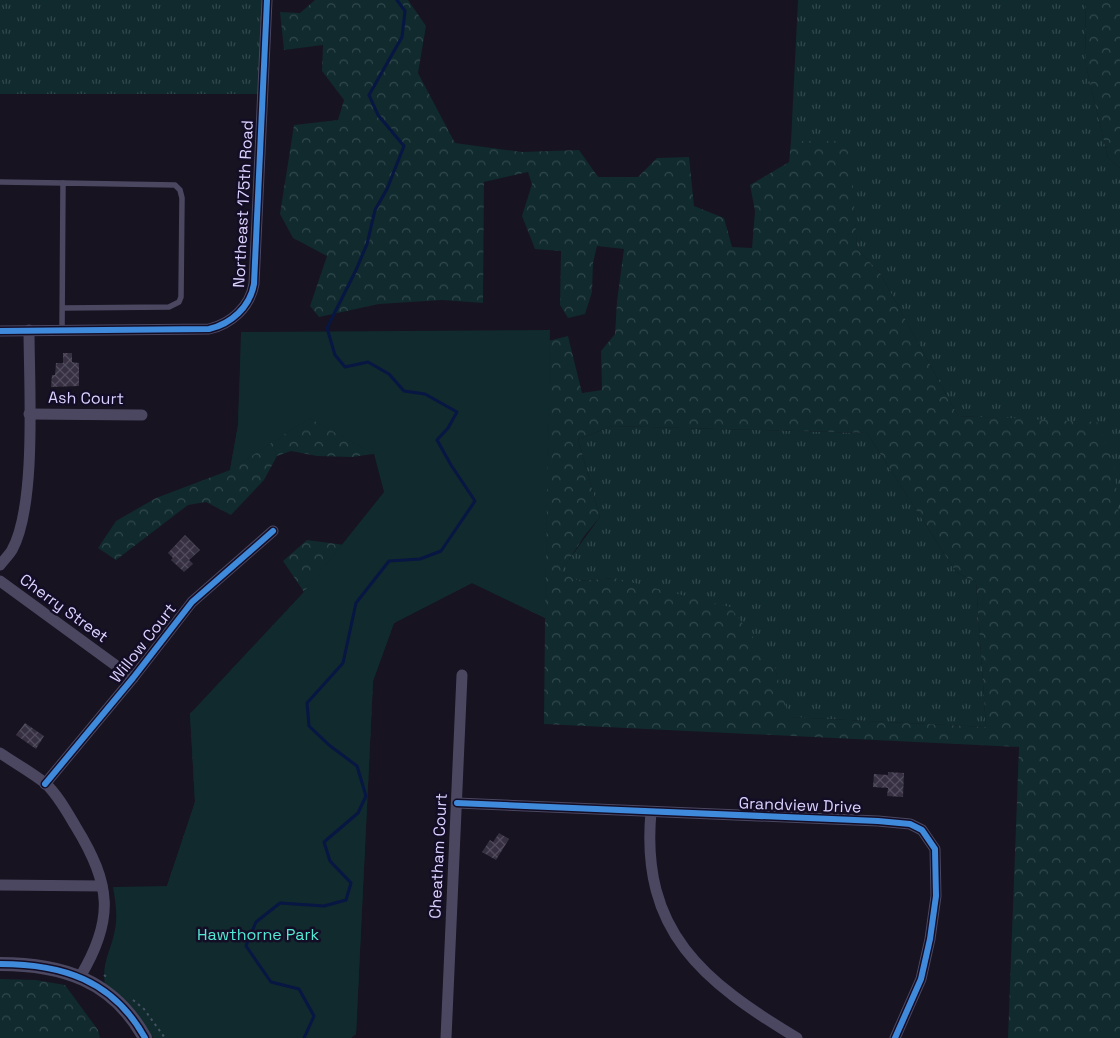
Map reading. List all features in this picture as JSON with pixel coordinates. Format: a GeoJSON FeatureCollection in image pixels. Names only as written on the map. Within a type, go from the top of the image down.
{"type":"FeatureCollection","features":[{"type":"Feature","properties":{"kind":"street","name":"Northeast 175th Road"},"geometry":{"type":"LineString","coordinates":[[0,331],[209,329],[227,322],[240,313],[249,300],[254,284],[267,0]]}},
{"type":"Feature","properties":{"kind":"street"},"geometry":{"type":"LineString","coordinates":[[0,565],[12,550],[22,518],[28,468],[29,330]]}},
{"type":"Feature","properties":{"kind":"street","name":"Ash Court"},"geometry":{"type":"LineString","coordinates":[[29,414],[142,415]]}},
{"type":"Feature","properties":{"kind":"street","name":"Willow Court"},"geometry":{"type":"LineString","coordinates":[[45,784],[133,678],[192,602],[274,531]]}},
{"type":"Feature","properties":{"kind":"street","name":"Cherry Street"},"geometry":{"type":"LineString","coordinates":[[0,581],[133,678]]}},
{"type":"Feature","properties":{"kind":"street","name":"Cheatham Court"},"geometry":{"type":"LineString","coordinates":[[446,1038],[462,675]]}},
{"type":"Feature","properties":{"kind":"street"},"geometry":{"type":"LineString","coordinates":[[0,753],[45,784],[65,808],[95,861],[102,886],[103,928],[95,951],[80,977]]}},
{"type":"Feature","properties":{"kind":"street","name":"Grandview Drive"},"geometry":{"type":"LineString","coordinates":[[457,802],[878,821],[910,824],[922,830],[935,848],[936,896],[930,939],[921,979],[895,1038]]}},
{"type":"Feature","properties":{"kind":"street"},"geometry":{"type":"LineString","coordinates":[[651,812],[649,836],[652,872],[661,907],[673,931],[698,967],[722,989],[749,1009],[797,1038]]}},
{"type":"Feature","properties":{"kind":"street"},"geometry":{"type":"LineString","coordinates":[[0,886],[102,886]]}},
{"type":"Feature","properties":{"kind":"street"},"geometry":{"type":"LineString","coordinates":[[0,964],[33,964],[80,977],[106,991],[138,1025],[145,1038]]}},
{"type":"Feature","properties":{"kind":"lane"},"geometry":{"type":"LineString","coordinates":[[0,182],[171,183],[180,190],[182,198],[181,297],[179,302],[170,307],[63,308]]}},
{"type":"Feature","properties":{"kind":"lane"},"geometry":{"type":"LineString","coordinates":[[62,331],[63,183]]}},
{"type":"Feature","properties":{"kind":"green space"},"geometry":{"type":"Polygon","coordinates":[[[0,0],[263,0],[259,94],[0,94],[0,0]]]}},
{"type":"Feature","properties":{"kind":"green space"},"geometry":{"type":"Polygon","coordinates":[[[315,0],[408,0],[426,26],[418,73],[455,143],[522,152],[579,150],[598,177],[638,177],[657,158],[689,157],[694,206],[724,218],[732,247],[752,248],[755,211],[750,185],[789,162],[791,141],[850,141],[857,249],[880,273],[958,416],[1097,422],[1114,464],[1120,528],[1120,1038],[1008,1038],[1019,747],[544,724],[545,618],[472,583],[394,623],[373,681],[356,1034],[351,1038],[167,886],[195,802],[190,714],[304,592],[283,561],[307,540],[360,547],[385,532],[401,450],[352,457],[317,456],[291,451],[277,456],[264,480],[231,515],[206,502],[188,505],[116,560],[98,548],[116,521],[156,498],[230,470],[238,425],[241,350],[536,344],[568,336],[582,393],[602,390],[601,351],[615,334],[624,249],[597,246],[593,263],[592,292],[585,314],[568,318],[560,305],[561,251],[535,249],[522,216],[532,184],[528,172],[484,182],[483,303],[442,300],[379,304],[319,317],[310,306],[327,256],[293,238],[280,214],[294,125],[338,120],[344,100],[322,71],[323,45],[284,50],[280,12],[300,13],[315,0]],[[613,426],[578,439],[600,517],[585,535],[561,572],[579,581],[614,578],[730,607],[774,665],[789,717],[986,727],[976,582],[956,572],[867,433],[613,426]]]}},
{"type":"Feature","properties":{"kind":"green space"},"geometry":{"type":"Polygon","coordinates":[[[798,0],[1085,0],[1086,66],[1108,158],[1120,168],[1120,528],[1097,423],[958,416],[880,273],[857,249],[849,141],[791,141],[798,0]]]}},
{"type":"Feature","properties":{"kind":"green space"},"geometry":{"type":"Polygon","coordinates":[[[1085,0],[1120,0],[1120,168],[1108,158],[1086,66],[1085,0]]]}},
{"type":"Feature","properties":{"kind":"green space","name":"Hawthorne Park"},"geometry":{"type":"Polygon","coordinates":[[[550,330],[545,618],[472,583],[394,623],[373,681],[356,1034],[351,1038],[153,1038],[128,1004],[105,986],[105,963],[116,924],[113,887],[167,886],[195,802],[190,714],[304,592],[384,492],[374,454],[309,418],[230,470],[238,425],[241,332],[550,330]]]}},
{"type":"Feature","properties":{"kind":"green space"},"geometry":{"type":"Polygon","coordinates":[[[613,426],[867,433],[956,572],[976,582],[986,727],[788,717],[774,665],[614,578],[579,581],[560,572],[600,517],[578,439],[613,426]]]}},
{"type":"Feature","properties":{"kind":"green space"},"geometry":{"type":"Polygon","coordinates":[[[0,979],[36,980],[65,985],[98,1030],[100,1038],[0,1038],[0,979]]]}},
{"type":"Feature","properties":{"kind":"building"},"geometry":{"type":"Polygon","coordinates":[[[63,353],[72,353],[72,362],[79,363],[79,386],[51,387],[56,363],[63,363],[63,353]]]}},
{"type":"Feature","properties":{"kind":"building"},"geometry":{"type":"Polygon","coordinates":[[[185,535],[200,550],[189,560],[193,564],[184,572],[171,560],[173,558],[168,553],[185,535]]]}},
{"type":"Feature","properties":{"kind":"building"},"geometry":{"type":"Polygon","coordinates":[[[25,723],[44,736],[36,749],[16,735],[25,723]]]}},
{"type":"Feature","properties":{"kind":"building"},"geometry":{"type":"Polygon","coordinates":[[[888,772],[904,773],[903,797],[887,796],[888,788],[873,787],[874,774],[888,775],[888,772]]]}},
{"type":"Feature","properties":{"kind":"building"},"geometry":{"type":"Polygon","coordinates":[[[499,833],[509,839],[496,860],[482,852],[490,840],[493,842],[499,833]]]}},
{"type":"Feature","properties":{"kind":"waterway"},"geometry":{"type":"LineString","coordinates":[[304,1038],[314,1016],[299,989],[271,982],[246,946],[256,922],[280,903],[324,906],[346,900],[351,883],[330,861],[324,842],[358,813],[366,796],[357,766],[329,745],[309,726],[307,703],[343,663],[356,603],[389,561],[420,559],[441,551],[475,501],[437,440],[448,428],[457,412],[425,394],[404,391],[389,374],[368,362],[345,367],[335,355],[327,328],[356,270],[367,244],[375,210],[387,189],[404,146],[378,115],[369,95],[402,37],[405,11],[397,0]]}},
{"type":"Feature","properties":{"kind":"cycle path"},"geometry":{"type":"LineString","coordinates":[[0,331],[209,329],[232,319],[244,307],[254,284],[267,0]]}},
{"type":"Feature","properties":{"kind":"cycle path"},"geometry":{"type":"LineString","coordinates":[[45,784],[133,678],[192,602],[273,531]]}},
{"type":"Feature","properties":{"kind":"cycle path"},"geometry":{"type":"LineString","coordinates":[[457,803],[878,821],[910,824],[922,830],[935,849],[936,896],[930,939],[921,979],[895,1038]]}},
{"type":"Feature","properties":{"kind":"cycle path"},"geometry":{"type":"LineString","coordinates":[[0,964],[44,967],[84,979],[118,1002],[132,1018],[145,1038]]}}]}
